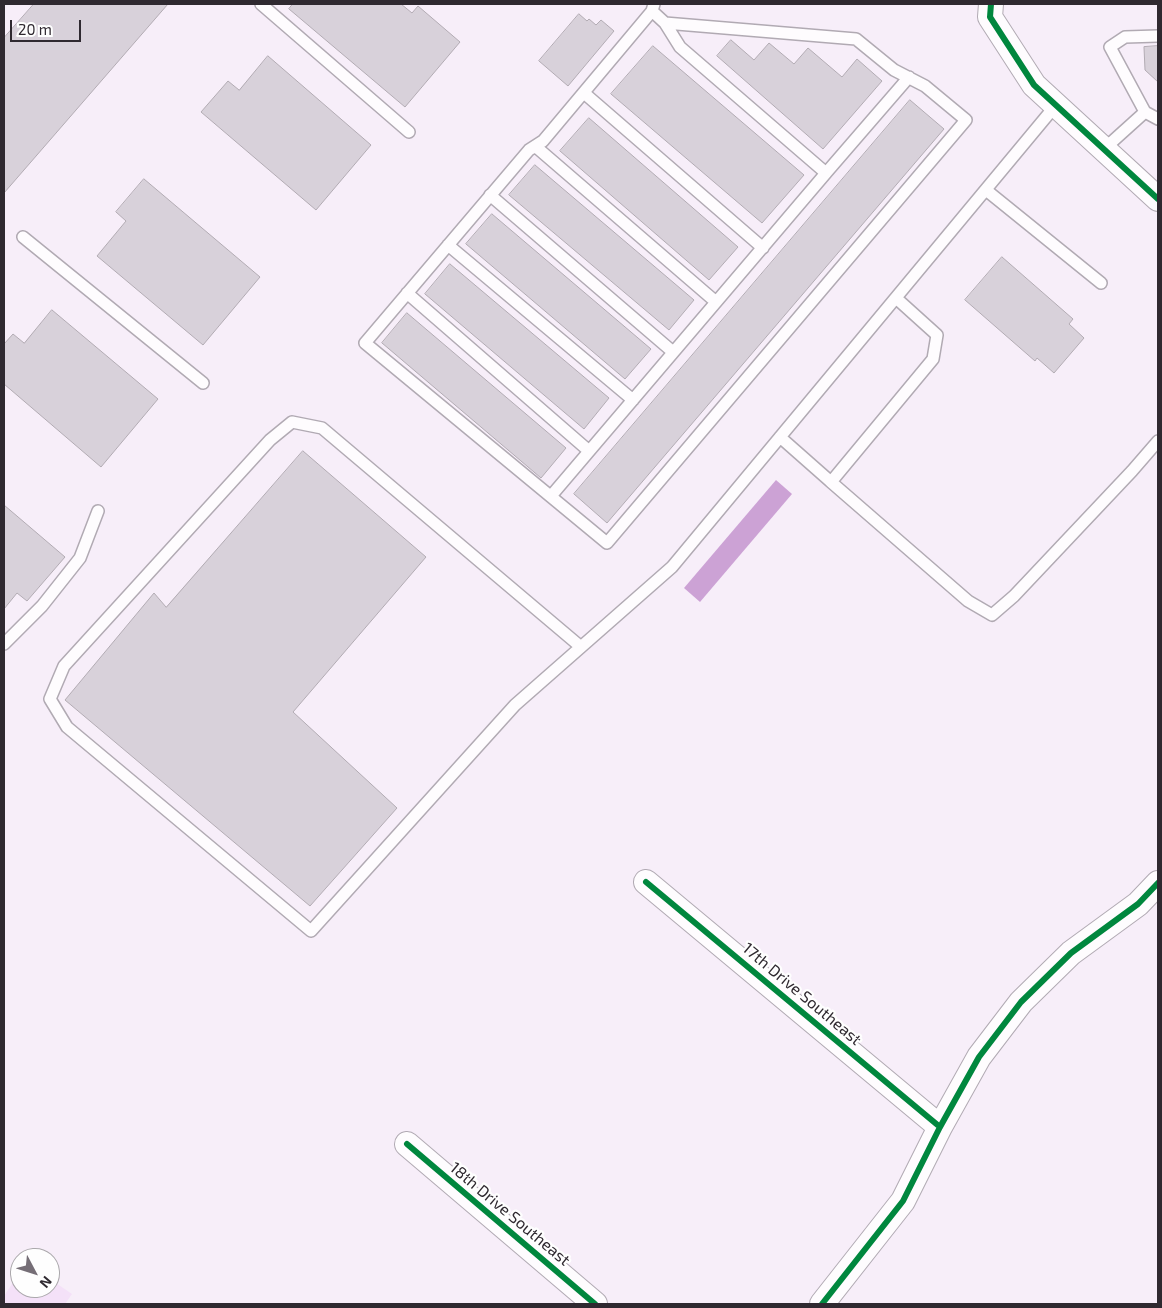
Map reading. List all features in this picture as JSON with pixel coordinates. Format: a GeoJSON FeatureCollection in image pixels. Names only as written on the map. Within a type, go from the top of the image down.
{"type":"FeatureCollection","features":[{"type":"Feature","properties":{"kind":"street"},"geometry":{"type":"LineString","coordinates":[[991,4],[990,16],[1034,85],[1158,199]]}},
{"type":"Feature","properties":{"kind":"street","name":"17th Drive Southeast"},"geometry":{"type":"LineString","coordinates":[[646,882],[940,1127]]}},
{"type":"Feature","properties":{"kind":"street"},"geometry":{"type":"LineString","coordinates":[[834,1300],[903,1201],[940,1127],[979,1057],[1021,1002],[1071,953],[1138,904],[1158,883]]}},
{"type":"Feature","properties":{"kind":"street","name":"18th Drive Southeast"},"geometry":{"type":"LineString","coordinates":[[407,1144],[595,1304]]}},
{"type":"Feature","properties":{"kind":"lane"},"geometry":{"type":"LineString","coordinates":[[261,4],[409,132]]}},
{"type":"Feature","properties":{"kind":"lane"},"geometry":{"type":"LineString","coordinates":[[665,23],[856,39],[894,70],[925,86],[966,120],[607,543],[365,343],[529,150],[543,141],[584,94],[653,7],[680,48],[826,173]]}},
{"type":"Feature","properties":{"kind":"lane"},"geometry":{"type":"LineString","coordinates":[[1158,36],[1126,37],[1110,48],[1146,112],[1158,119]]}},
{"type":"Feature","properties":{"kind":"lane"},"geometry":{"type":"LineString","coordinates":[[551,496],[909,78]]}},
{"type":"Feature","properties":{"kind":"lane"},"geometry":{"type":"LineString","coordinates":[[584,94],[763,248]]}},
{"type":"Feature","properties":{"kind":"lane"},"geometry":{"type":"LineString","coordinates":[[581,647],[322,428],[292,422],[270,440],[64,666],[50,699],[67,727],[311,931],[515,705],[581,647],[672,567],[1056,105]]}},
{"type":"Feature","properties":{"kind":"lane"},"geometry":{"type":"LineString","coordinates":[[1104,149],[1146,112]]}},
{"type":"Feature","properties":{"kind":"lane"},"geometry":{"type":"LineString","coordinates":[[535,146],[716,302]]}},
{"type":"Feature","properties":{"kind":"lane"},"geometry":{"type":"LineString","coordinates":[[986,190],[1101,283]]}},
{"type":"Feature","properties":{"kind":"lane"},"geometry":{"type":"LineString","coordinates":[[490,195],[674,352]]}},
{"type":"Feature","properties":{"kind":"lane"},"geometry":{"type":"LineString","coordinates":[[23,237],[203,383]]}},
{"type":"Feature","properties":{"kind":"lane"},"geometry":{"type":"LineString","coordinates":[[448,244],[633,400]]}},
{"type":"Feature","properties":{"kind":"lane"},"geometry":{"type":"LineString","coordinates":[[407,293],[589,451]]}},
{"type":"Feature","properties":{"kind":"lane"},"geometry":{"type":"LineString","coordinates":[[831,482],[933,359],[937,335],[896,298]]}},
{"type":"Feature","properties":{"kind":"lane"},"geometry":{"type":"LineString","coordinates":[[780,437],[968,601],[992,614],[1014,596],[1158,441]]}},
{"type":"Feature","properties":{"kind":"lane"},"geometry":{"type":"LineString","coordinates":[[4,644],[42,606],[80,558],[98,511]]}},
{"type":"Feature","properties":{"kind":"shaded area"},"geometry":{"type":"Polygon","coordinates":[[[776,480],[792,494],[700,602],[684,588],[776,480]]]}},
{"type":"Feature","properties":{"kind":"shaded area"},"geometry":{"type":"Polygon","coordinates":[[[60,1286],[72,1294],[65,1304],[4,1304],[4,1296],[10,1287],[10,1298],[60,1298],[60,1286]]]}},
{"type":"Feature","properties":{"kind":"building"},"geometry":{"type":"Polygon","coordinates":[[[34,4],[168,4],[4,193],[4,38],[34,4]]]}},
{"type":"Feature","properties":{"kind":"building"},"geometry":{"type":"Polygon","coordinates":[[[293,4],[401,4],[412,13],[418,6],[460,42],[405,107],[289,9],[293,4]]]}},
{"type":"Feature","properties":{"kind":"building"},"geometry":{"type":"Polygon","coordinates":[[[579,14],[587,21],[589,19],[596,25],[601,20],[614,31],[568,86],[539,61],[579,14]]]}},
{"type":"Feature","properties":{"kind":"building"},"geometry":{"type":"Polygon","coordinates":[[[731,40],[754,60],[769,43],[794,64],[808,48],[842,77],[857,59],[882,81],[823,149],[717,56],[731,40]]]}},
{"type":"Feature","properties":{"kind":"building"},"geometry":{"type":"Polygon","coordinates":[[[653,46],[804,175],[762,223],[611,94],[653,46]]]}},
{"type":"Feature","properties":{"kind":"building"},"geometry":{"type":"Polygon","coordinates":[[[1158,46],[1158,82],[1145,70],[1144,47],[1158,46]]]}},
{"type":"Feature","properties":{"kind":"building"},"geometry":{"type":"Polygon","coordinates":[[[268,56],[371,145],[316,210],[201,112],[228,81],[239,90],[268,56]]]}},
{"type":"Feature","properties":{"kind":"building"},"geometry":{"type":"Polygon","coordinates":[[[910,100],[944,129],[607,523],[574,494],[910,100]]]}},
{"type":"Feature","properties":{"kind":"building"},"geometry":{"type":"Polygon","coordinates":[[[589,118],[738,247],[709,280],[560,151],[589,118]]]}},
{"type":"Feature","properties":{"kind":"building"},"geometry":{"type":"Polygon","coordinates":[[[535,165],[694,300],[669,330],[509,195],[535,165]]]}},
{"type":"Feature","properties":{"kind":"building"},"geometry":{"type":"Polygon","coordinates":[[[144,179],[260,277],[203,345],[97,256],[126,221],[116,212],[144,179]]]}},
{"type":"Feature","properties":{"kind":"building"},"geometry":{"type":"Polygon","coordinates":[[[492,214],[651,349],[625,379],[466,244],[492,214]]]}},
{"type":"Feature","properties":{"kind":"building"},"geometry":{"type":"Polygon","coordinates":[[[1002,257],[1073,319],[1069,324],[1084,338],[1054,373],[1037,358],[1035,361],[965,300],[1002,257]]]}},
{"type":"Feature","properties":{"kind":"building"},"geometry":{"type":"Polygon","coordinates":[[[450,264],[609,398],[584,429],[425,294],[450,264]]]}},
{"type":"Feature","properties":{"kind":"building"},"geometry":{"type":"Polygon","coordinates":[[[52,310],[158,399],[101,467],[4,384],[4,344],[13,334],[24,343],[52,310]]]}},
{"type":"Feature","properties":{"kind":"building"},"geometry":{"type":"Polygon","coordinates":[[[407,313],[566,448],[541,478],[382,343],[407,313]]]}},
{"type":"Feature","properties":{"kind":"building"},"geometry":{"type":"Polygon","coordinates":[[[303,451],[426,557],[293,712],[397,808],[310,906],[65,700],[154,593],[166,607],[303,451]]]}},
{"type":"Feature","properties":{"kind":"building"},"geometry":{"type":"Polygon","coordinates":[[[4,505],[65,557],[27,601],[17,593],[4,609],[4,505]]]}},
{"type":"Feature","properties":{"kind":"cycle path"},"geometry":{"type":"LineString","coordinates":[[991,4],[990,17],[1034,85],[1158,199]]}},
{"type":"Feature","properties":{"kind":"cycle path"},"geometry":{"type":"LineString","coordinates":[[646,882],[940,1127]]}},
{"type":"Feature","properties":{"kind":"cycle path"},"geometry":{"type":"LineString","coordinates":[[822,1304],[903,1201],[940,1127],[979,1057],[1021,1002],[1071,953],[1138,904],[1158,883]]}},
{"type":"Feature","properties":{"kind":"cycle path"},"geometry":{"type":"LineString","coordinates":[[407,1144],[595,1304]]}}]}
